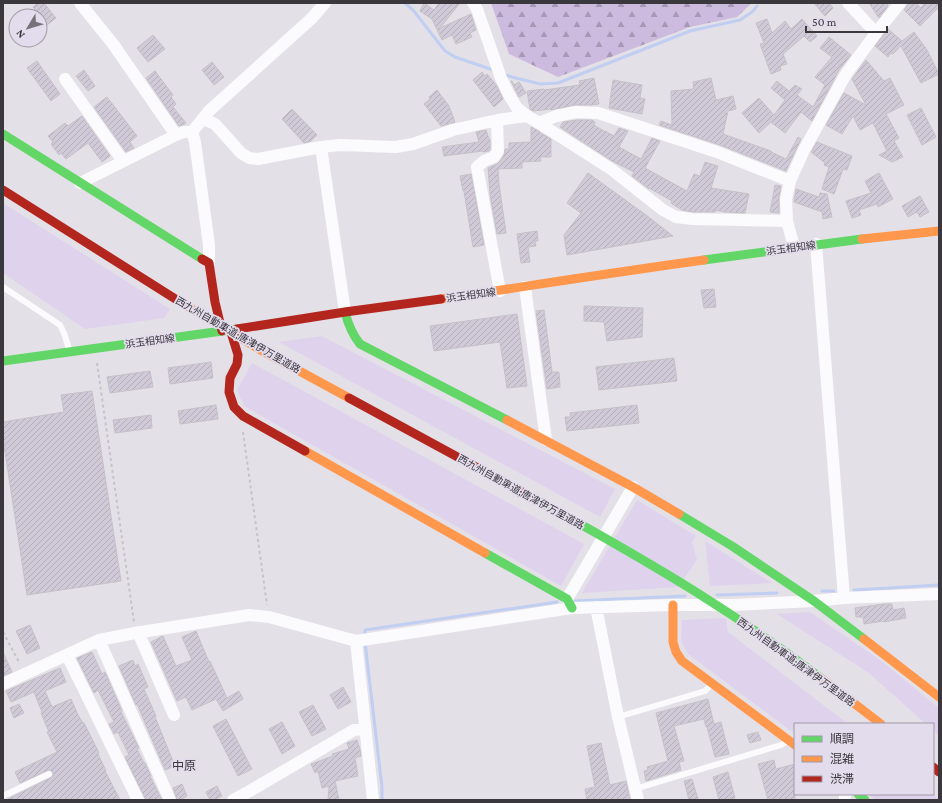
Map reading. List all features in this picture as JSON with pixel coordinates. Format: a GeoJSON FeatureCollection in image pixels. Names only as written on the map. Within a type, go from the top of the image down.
{"type":"FeatureCollection","features":[{"type":"Feature","properties":{"kind":"main road"},"geometry":{"type":"LineString","coordinates":[[3,134],[209,263],[215,302],[238,356],[237,364],[230,378],[229,392],[234,407],[243,416],[569,603]]}},
{"type":"Feature","properties":{"kind":"main road","name":"西九州自動車道;唐津伊万里道路"},"geometry":{"type":"LineString","coordinates":[[3,190],[259,349],[628,551],[697,593],[801,663],[880,723]]}},
{"type":"Feature","properties":{"kind":"main road","name":"西九州自動車道;唐津伊万里道路"},"geometry":{"type":"LineString","coordinates":[[22,191],[148,281]]}},
{"type":"Feature","properties":{"kind":"main road","name":"浜玉相知線"},"geometry":{"type":"LineString","coordinates":[[3,361],[500,291],[630,270],[794,247],[883,236],[939,232]]}},
{"type":"Feature","properties":{"kind":"main road"},"geometry":{"type":"LineString","coordinates":[[345,312],[350,330],[354,338],[360,344],[546,440],[633,487],[732,546],[814,600],[939,697]]}},
{"type":"Feature","properties":{"kind":"main road"},"geometry":{"type":"LineString","coordinates":[[673,605],[673,642],[676,652],[682,660],[792,743]]}},
{"type":"Feature","properties":{"kind":"street"},"geometry":{"type":"LineString","coordinates":[[80,3],[113,44],[176,135]]}},
{"type":"Feature","properties":{"kind":"street"},"geometry":{"type":"LineString","coordinates":[[192,132],[210,111],[312,18],[325,3]]}},
{"type":"Feature","properties":{"kind":"street"},"geometry":{"type":"LineString","coordinates":[[473,3],[477,9],[509,95],[517,108],[527,116],[539,122],[611,169],[663,210],[676,217],[692,219],[787,221]]}},
{"type":"Feature","properties":{"kind":"street"},"geometry":{"type":"LineString","coordinates":[[848,3],[876,33]]}},
{"type":"Feature","properties":{"kind":"street"},"geometry":{"type":"LineString","coordinates":[[794,247],[787,221],[786,199],[790,181],[804,150],[846,74],[900,3]]}},
{"type":"Feature","properties":{"kind":"street"},"geometry":{"type":"LineString","coordinates":[[65,80],[123,161]]}},
{"type":"Feature","properties":{"kind":"street"},"geometry":{"type":"LineString","coordinates":[[539,122],[556,116],[576,112],[598,113],[717,152],[790,181]]}},
{"type":"Feature","properties":{"kind":"street"},"geometry":{"type":"LineString","coordinates":[[204,119],[215,124],[241,153],[249,158],[258,159],[321,147],[340,145],[396,147],[412,144],[453,130],[497,120],[527,116]]}},
{"type":"Feature","properties":{"kind":"street"},"geometry":{"type":"LineString","coordinates":[[497,120],[498,150],[494,157],[484,161],[477,167],[500,291]]}},
{"type":"Feature","properties":{"kind":"street"},"geometry":{"type":"LineString","coordinates":[[80,183],[176,135],[184,132],[192,132]]}},
{"type":"Feature","properties":{"kind":"street"},"geometry":{"type":"LineString","coordinates":[[192,132],[195,142],[209,245],[209,263]]}},
{"type":"Feature","properties":{"kind":"street"},"geometry":{"type":"LineString","coordinates":[[321,147],[345,312]]}},
{"type":"Feature","properties":{"kind":"street"},"geometry":{"type":"LineString","coordinates":[[816,244],[844,598]]}},
{"type":"Feature","properties":{"kind":"street"},"geometry":{"type":"LineString","coordinates":[[525,287],[546,440]]}},
{"type":"Feature","properties":{"kind":"street"},"geometry":{"type":"LineString","coordinates":[[569,603],[633,487]]}},
{"type":"Feature","properties":{"kind":"street"},"geometry":{"type":"LineString","coordinates":[[3,684],[99,640],[249,615],[269,616],[357,640],[569,603],[596,607],[733,605],[939,594]]}},
{"type":"Feature","properties":{"kind":"street"},"geometry":{"type":"LineString","coordinates":[[596,607],[618,717],[637,794]]}},
{"type":"Feature","properties":{"kind":"street"},"geometry":{"type":"LineString","coordinates":[[137,633],[174,715]]}},
{"type":"Feature","properties":{"kind":"street"},"geometry":{"type":"LineString","coordinates":[[99,640],[170,800]]}},
{"type":"Feature","properties":{"kind":"street"},"geometry":{"type":"LineString","coordinates":[[357,640],[373,800]]}},
{"type":"Feature","properties":{"kind":"street"},"geometry":{"type":"LineString","coordinates":[[67,655],[138,800]]}},
{"type":"Feature","properties":{"kind":"street"},"geometry":{"type":"LineString","coordinates":[[233,800],[354,730],[365,729]]}},
{"type":"Feature","properties":{"kind":"lane"},"geometry":{"type":"LineString","coordinates":[[3,286],[60,325],[69,352]]}},
{"type":"Feature","properties":{"kind":"lane"},"geometry":{"type":"LineString","coordinates":[[618,717],[705,691],[713,684]]}},
{"type":"Feature","properties":{"kind":"lane"},"geometry":{"type":"LineString","coordinates":[[637,794],[781,744],[792,743]]}},
{"type":"Feature","properties":{"kind":"lane"},"geometry":{"type":"LineString","coordinates":[[3,796],[49,774]]}},
{"type":"Feature","properties":{"kind":"path"},"geometry":{"type":"LineString","coordinates":[[94,349],[137,633]]}},
{"type":"Feature","properties":{"kind":"path"},"geometry":{"type":"LineString","coordinates":[[243,416],[243,432],[269,616]]}},
{"type":"Feature","properties":{"kind":"path"},"geometry":{"type":"LineString","coordinates":[[3,632],[26,674]]}},
{"type":"Feature","properties":{"kind":"shaded area"},"geometry":{"type":"Polygon","coordinates":[[[3,203],[170,309],[164,318],[85,329],[3,273],[3,203]]]}},
{"type":"Feature","properties":{"kind":"shaded area"},"geometry":{"type":"Polygon","coordinates":[[[322,336],[615,489],[600,517],[279,342],[322,336]]]}},
{"type":"Feature","properties":{"kind":"shaded area"},"geometry":{"type":"Polygon","coordinates":[[[252,363],[584,544],[561,586],[244,406],[237,390],[252,363]]]}},
{"type":"Feature","properties":{"kind":"shaded area"},"geometry":{"type":"Polygon","coordinates":[[[637,500],[696,536],[692,542],[697,560],[678,587],[582,593],[637,500]]]}},
{"type":"Feature","properties":{"kind":"shaded area"},"geometry":{"type":"Polygon","coordinates":[[[705,541],[772,583],[710,586],[705,541]]]}},
{"type":"Feature","properties":{"kind":"shaded area"},"geometry":{"type":"Polygon","coordinates":[[[810,612],[880,660],[939,708],[939,736],[934,732],[934,723],[925,723],[869,673],[777,614],[810,612]]]}},
{"type":"Feature","properties":{"kind":"shaded area"},"geometry":{"type":"Polygon","coordinates":[[[726,618],[728,632],[847,723],[794,723],[794,733],[688,654],[681,641],[682,620],[726,618]]]}},
{"type":"Feature","properties":{"kind":"shaded area"},"geometry":{"type":"Polygon","coordinates":[[[870,795],[934,795],[939,800],[875,800],[870,795]]]}},
{"type":"Feature","properties":{"kind":"green space"},"geometry":{"type":"Polygon","coordinates":[[[491,3],[752,3],[737,17],[690,27],[558,77],[509,54],[491,3]]]}},
{"type":"Feature","properties":{"kind":"building"},"geometry":{"type":"Polygon","coordinates":[[[38,3],[44,3],[48,8],[34,8],[33,7],[38,3]]]}},
{"type":"Feature","properties":{"kind":"building"},"geometry":{"type":"Polygon","coordinates":[[[424,3],[434,10],[439,3],[460,3],[440,28],[471,14],[476,30],[470,33],[472,37],[456,44],[452,35],[442,40],[432,19],[420,11],[424,3]]]}},
{"type":"Feature","properties":{"kind":"building"},"geometry":{"type":"Polygon","coordinates":[[[814,3],[829,3],[833,8],[825,16],[814,3]]]}},
{"type":"Feature","properties":{"kind":"building"},"geometry":{"type":"Polygon","coordinates":[[[869,3],[887,3],[888,6],[879,18],[869,3]]]}},
{"type":"Feature","properties":{"kind":"building"},"geometry":{"type":"Polygon","coordinates":[[[909,3],[916,3],[921,8],[925,3],[939,3],[939,7],[920,26],[904,10],[909,3]]]}},
{"type":"Feature","properties":{"kind":"building"},"geometry":{"type":"Polygon","coordinates":[[[48,8],[56,18],[48,24],[48,8]]]}},
{"type":"Feature","properties":{"kind":"building"},"geometry":{"type":"Polygon","coordinates":[[[767,19],[772,33],[785,21],[791,29],[802,19],[817,36],[810,42],[804,36],[783,54],[787,64],[780,66],[781,70],[771,74],[760,44],[764,43],[756,23],[767,19]]]}},
{"type":"Feature","properties":{"kind":"building"},"geometry":{"type":"Polygon","coordinates":[[[888,29],[902,41],[914,32],[927,50],[939,74],[921,83],[901,46],[888,57],[875,46],[888,29]]]}},
{"type":"Feature","properties":{"kind":"building"},"geometry":{"type":"Polygon","coordinates":[[[153,35],[165,49],[148,62],[137,48],[153,35]]]}},
{"type":"Feature","properties":{"kind":"building"},"geometry":{"type":"Polygon","coordinates":[[[829,37],[851,55],[839,70],[812,121],[801,112],[785,133],[771,122],[759,133],[742,113],[759,98],[774,115],[785,100],[771,88],[777,81],[789,91],[795,85],[802,89],[797,95],[813,107],[825,85],[815,77],[832,57],[820,48],[829,37]]]}},
{"type":"Feature","properties":{"kind":"building"},"geometry":{"type":"Polygon","coordinates":[[[866,60],[884,81],[890,78],[904,105],[886,114],[899,138],[894,141],[903,157],[892,162],[879,155],[887,151],[873,123],[860,130],[853,116],[842,134],[826,125],[844,93],[866,105],[852,79],[866,60]]]}},
{"type":"Feature","properties":{"kind":"building"},"geometry":{"type":"Polygon","coordinates":[[[37,61],[60,94],[51,101],[27,68],[37,61]]]}},
{"type":"Feature","properties":{"kind":"building"},"geometry":{"type":"Polygon","coordinates":[[[212,62],[224,77],[214,85],[202,70],[212,62]]]}},
{"type":"Feature","properties":{"kind":"building"},"geometry":{"type":"Polygon","coordinates":[[[84,70],[95,86],[88,91],[76,76],[84,70]]]}},
{"type":"Feature","properties":{"kind":"building"},"geometry":{"type":"Polygon","coordinates":[[[155,71],[173,95],[171,97],[176,104],[173,107],[186,123],[185,124],[179,126],[146,78],[155,71]]]}},
{"type":"Feature","properties":{"kind":"building"},"geometry":{"type":"Polygon","coordinates":[[[482,72],[485,76],[487,74],[497,86],[503,99],[494,107],[473,80],[482,72]]]}},
{"type":"Feature","properties":{"kind":"building"},"geometry":{"type":"Polygon","coordinates":[[[594,78],[599,104],[575,105],[551,110],[533,111],[530,109],[527,91],[580,85],[579,81],[594,78]]]}},
{"type":"Feature","properties":{"kind":"building"},"geometry":{"type":"Polygon","coordinates":[[[711,78],[716,100],[733,96],[736,109],[728,111],[723,134],[771,151],[786,159],[798,137],[801,139],[786,171],[720,145],[659,125],[661,121],[672,125],[671,91],[694,89],[693,82],[711,78]]]}},
{"type":"Feature","properties":{"kind":"building"},"geometry":{"type":"Polygon","coordinates":[[[613,80],[642,85],[640,98],[645,99],[642,114],[609,108],[613,80]]]}},
{"type":"Feature","properties":{"kind":"building"},"geometry":{"type":"Polygon","coordinates":[[[511,81],[514,85],[519,82],[526,93],[519,97],[511,81]]]}},
{"type":"Feature","properties":{"kind":"building"},"geometry":{"type":"Polygon","coordinates":[[[437,90],[449,106],[455,122],[441,126],[424,104],[437,90]]]}},
{"type":"Feature","properties":{"kind":"building"},"geometry":{"type":"Polygon","coordinates":[[[107,97],[137,136],[130,142],[134,148],[126,152],[94,107],[107,97]]]}},
{"type":"Feature","properties":{"kind":"building"},"geometry":{"type":"Polygon","coordinates":[[[921,108],[936,137],[922,145],[907,115],[921,108]]]}},
{"type":"Feature","properties":{"kind":"building"},"geometry":{"type":"Polygon","coordinates":[[[292,109],[317,135],[311,141],[304,143],[282,119],[292,109]]]}},
{"type":"Feature","properties":{"kind":"building"},"geometry":{"type":"Polygon","coordinates":[[[82,116],[110,156],[102,162],[88,143],[66,159],[61,153],[59,155],[51,144],[53,142],[48,136],[65,123],[68,126],[82,116]]]}},
{"type":"Feature","properties":{"kind":"building"},"geometry":{"type":"Polygon","coordinates":[[[592,120],[595,122],[594,125],[605,133],[605,131],[614,136],[619,128],[628,131],[619,147],[641,159],[652,138],[660,141],[645,168],[687,191],[694,174],[700,176],[705,162],[718,166],[711,188],[749,194],[745,213],[715,210],[715,212],[693,212],[682,210],[671,203],[672,201],[649,189],[632,176],[634,172],[612,161],[560,127],[563,122],[592,120]]]}},
{"type":"Feature","properties":{"kind":"building"},"geometry":{"type":"Polygon","coordinates":[[[531,127],[540,132],[540,134],[551,139],[551,157],[540,157],[541,161],[522,162],[522,168],[498,169],[506,233],[497,234],[490,194],[488,168],[500,161],[504,155],[505,149],[509,149],[509,143],[531,142],[531,127]]]}},
{"type":"Feature","properties":{"kind":"building"},"geometry":{"type":"Polygon","coordinates":[[[486,130],[490,139],[489,151],[444,156],[442,147],[479,142],[476,132],[486,130]]]}},
{"type":"Feature","properties":{"kind":"building"},"geometry":{"type":"Polygon","coordinates":[[[817,142],[852,156],[847,170],[843,169],[834,194],[822,189],[829,167],[824,165],[825,163],[811,152],[817,142]]]}},
{"type":"Feature","properties":{"kind":"building"},"geometry":{"type":"Polygon","coordinates":[[[588,173],[673,236],[567,255],[564,235],[581,213],[567,203],[588,173]]]}},
{"type":"Feature","properties":{"kind":"building"},"geometry":{"type":"Polygon","coordinates":[[[879,173],[893,199],[878,207],[877,204],[859,210],[861,215],[852,218],[846,201],[871,193],[865,181],[879,173]]]}},
{"type":"Feature","properties":{"kind":"building"},"geometry":{"type":"Polygon","coordinates":[[[471,174],[484,245],[473,247],[464,191],[460,176],[471,174]]]}},
{"type":"Feature","properties":{"kind":"building"},"geometry":{"type":"Polygon","coordinates":[[[775,185],[781,186],[779,213],[770,212],[775,185]]]}},
{"type":"Feature","properties":{"kind":"building"},"geometry":{"type":"Polygon","coordinates":[[[796,189],[819,197],[820,193],[827,194],[832,217],[823,219],[822,212],[794,202],[796,189]]]}},
{"type":"Feature","properties":{"kind":"building"},"geometry":{"type":"Polygon","coordinates":[[[920,196],[929,212],[920,217],[917,212],[908,217],[902,206],[920,196]]]}},
{"type":"Feature","properties":{"kind":"building"},"geometry":{"type":"Polygon","coordinates":[[[537,231],[538,241],[535,241],[536,246],[528,247],[530,262],[521,263],[517,234],[537,231]]]}},
{"type":"Feature","properties":{"kind":"building"},"geometry":{"type":"Polygon","coordinates":[[[714,289],[716,307],[704,308],[701,290],[714,289]]]}},
{"type":"Feature","properties":{"kind":"building"},"geometry":{"type":"Polygon","coordinates":[[[584,306],[643,308],[642,337],[607,341],[604,322],[584,321],[584,306]]]}},
{"type":"Feature","properties":{"kind":"building"},"geometry":{"type":"Polygon","coordinates":[[[544,310],[552,372],[559,372],[560,387],[547,389],[536,311],[544,310]]]}},
{"type":"Feature","properties":{"kind":"building"},"geometry":{"type":"Polygon","coordinates":[[[517,314],[527,386],[507,388],[500,342],[434,351],[430,326],[517,314]]]}},
{"type":"Feature","properties":{"kind":"building"},"geometry":{"type":"Polygon","coordinates":[[[674,358],[677,381],[599,390],[596,367],[674,358]]]}},
{"type":"Feature","properties":{"kind":"building"},"geometry":{"type":"Polygon","coordinates":[[[211,362],[213,378],[170,384],[168,368],[211,362]]]}},
{"type":"Feature","properties":{"kind":"building"},"geometry":{"type":"Polygon","coordinates":[[[150,371],[153,387],[110,393],[107,377],[150,371]]]}},
{"type":"Feature","properties":{"kind":"building"},"geometry":{"type":"Polygon","coordinates":[[[92,391],[121,581],[27,595],[3,439],[3,422],[64,412],[61,395],[92,391]]]}},
{"type":"Feature","properties":{"kind":"building"},"geometry":{"type":"Polygon","coordinates":[[[216,405],[218,419],[180,424],[178,411],[216,405]]]}},
{"type":"Feature","properties":{"kind":"building"},"geometry":{"type":"Polygon","coordinates":[[[637,405],[639,423],[567,431],[565,417],[571,417],[570,413],[637,405]]]}},
{"type":"Feature","properties":{"kind":"building"},"geometry":{"type":"Polygon","coordinates":[[[151,415],[152,428],[115,433],[113,420],[151,415]]]}},
{"type":"Feature","properties":{"kind":"building"},"geometry":{"type":"Polygon","coordinates":[[[892,604],[893,610],[904,608],[906,618],[864,624],[863,617],[856,617],[855,608],[892,604]]]}},
{"type":"Feature","properties":{"kind":"building"},"geometry":{"type":"Polygon","coordinates":[[[30,625],[40,648],[27,654],[16,631],[30,625]]]}},
{"type":"Feature","properties":{"kind":"building"},"geometry":{"type":"Polygon","coordinates":[[[196,631],[209,662],[210,661],[227,698],[239,691],[243,699],[223,711],[216,699],[192,710],[186,697],[177,701],[151,642],[163,636],[176,666],[192,660],[182,637],[196,631]]]}},
{"type":"Feature","properties":{"kind":"building"},"geometry":{"type":"Polygon","coordinates":[[[3,652],[12,672],[3,676],[3,652]]]}},
{"type":"Feature","properties":{"kind":"building"},"geometry":{"type":"Polygon","coordinates":[[[92,652],[102,674],[105,672],[122,711],[121,712],[139,748],[137,749],[162,800],[146,800],[125,757],[129,755],[118,732],[114,734],[109,724],[114,722],[98,690],[94,693],[77,658],[92,652]]]}},
{"type":"Feature","properties":{"kind":"building"},"geometry":{"type":"Polygon","coordinates":[[[133,660],[135,666],[138,664],[148,687],[144,689],[175,766],[165,770],[119,666],[133,660]]]}},
{"type":"Feature","properties":{"kind":"building"},"geometry":{"type":"Polygon","coordinates":[[[60,668],[66,682],[45,691],[52,707],[71,699],[99,753],[98,754],[105,771],[120,800],[6,800],[52,777],[53,772],[49,770],[20,783],[15,772],[57,752],[47,732],[49,732],[34,692],[11,702],[6,691],[60,668]]]}},
{"type":"Feature","properties":{"kind":"building"},"geometry":{"type":"Polygon","coordinates":[[[343,687],[351,702],[338,709],[330,695],[343,687]]]}},
{"type":"Feature","properties":{"kind":"building"},"geometry":{"type":"Polygon","coordinates":[[[708,699],[714,724],[721,722],[729,754],[715,757],[704,719],[674,726],[684,761],[679,762],[681,770],[646,781],[644,771],[648,770],[647,767],[668,761],[656,713],[708,699]]]}},
{"type":"Feature","properties":{"kind":"building"},"geometry":{"type":"Polygon","coordinates":[[[19,704],[24,713],[14,718],[10,708],[19,704]]]}},
{"type":"Feature","properties":{"kind":"building"},"geometry":{"type":"Polygon","coordinates":[[[313,705],[326,729],[312,736],[299,712],[313,705]]]}},
{"type":"Feature","properties":{"kind":"building"},"geometry":{"type":"Polygon","coordinates":[[[226,719],[252,769],[238,776],[213,726],[226,719]]]}},
{"type":"Feature","properties":{"kind":"building"},"geometry":{"type":"Polygon","coordinates":[[[282,722],[295,746],[282,754],[269,729],[282,722]]]}},
{"type":"Feature","properties":{"kind":"building"},"geometry":{"type":"Polygon","coordinates":[[[758,732],[761,740],[750,743],[747,735],[758,732]]]}},
{"type":"Feature","properties":{"kind":"building"},"geometry":{"type":"Polygon","coordinates":[[[357,740],[361,756],[355,758],[358,776],[335,781],[339,800],[328,800],[329,786],[322,788],[318,771],[315,773],[311,764],[333,756],[332,754],[349,749],[347,743],[357,740]]]}},
{"type":"Feature","properties":{"kind":"building"},"geometry":{"type":"Polygon","coordinates":[[[601,743],[610,785],[626,781],[630,800],[587,800],[585,789],[595,787],[587,746],[601,743]]]}},
{"type":"Feature","properties":{"kind":"building"},"geometry":{"type":"Polygon","coordinates":[[[774,760],[776,769],[794,764],[795,800],[768,800],[758,764],[774,760]]]}},
{"type":"Feature","properties":{"kind":"building"},"geometry":{"type":"Polygon","coordinates":[[[728,772],[735,798],[719,800],[713,777],[728,772]]]}},
{"type":"Feature","properties":{"kind":"building"},"geometry":{"type":"Polygon","coordinates":[[[692,779],[698,799],[689,800],[684,781],[692,779]]]}},
{"type":"Feature","properties":{"kind":"building"},"geometry":{"type":"Polygon","coordinates":[[[182,784],[187,796],[177,800],[173,788],[182,784]]]}},
{"type":"Feature","properties":{"kind":"building"},"geometry":{"type":"Polygon","coordinates":[[[217,786],[222,796],[214,800],[210,800],[206,792],[217,786]]]}},
{"type":"Feature","properties":{"kind":"waterway"},"geometry":{"type":"LineString","coordinates":[[405,3],[413,10],[445,51],[455,57],[496,71]]}},
{"type":"Feature","properties":{"kind":"waterway"},"geometry":{"type":"LineString","coordinates":[[503,74],[540,84],[558,83],[690,31],[740,20],[752,12],[757,6]]}},
{"type":"Feature","properties":{"kind":"waterway"},"geometry":{"type":"LineString","coordinates":[[854,590],[939,585]]}},
{"type":"Feature","properties":{"kind":"waterway"},"geometry":{"type":"LineString","coordinates":[[822,591],[834,591]]}},
{"type":"Feature","properties":{"kind":"waterway"},"geometry":{"type":"LineString","coordinates":[[717,595],[777,593]]}},
{"type":"Feature","properties":{"kind":"waterway"},"geometry":{"type":"LineString","coordinates":[[575,601],[685,596]]}},
{"type":"Feature","properties":{"kind":"waterway"},"geometry":{"type":"LineString","coordinates":[[365,637],[365,630],[557,602]]}},
{"type":"Feature","properties":{"kind":"waterway"},"geometry":{"type":"LineString","coordinates":[[365,642],[382,787],[382,800]]}},
{"type":"Feature","properties":{"kind":"traffic: fast"},"geometry":{"type":"LineString","coordinates":[[3,134],[202,259]]}},
{"type":"Feature","properties":{"kind":"traffic: fast"},"geometry":{"type":"LineString","coordinates":[[704,260],[862,239]]}},
{"type":"Feature","properties":{"kind":"traffic: fast"},"geometry":{"type":"LineString","coordinates":[[345,312],[347,321],[360,344],[507,420]]}},
{"type":"Feature","properties":{"kind":"traffic: fast"},"geometry":{"type":"LineString","coordinates":[[3,361],[237,329]]}},
{"type":"Feature","properties":{"kind":"traffic: fast"},"geometry":{"type":"LineString","coordinates":[[533,498],[696,592],[760,634],[821,678]]}},
{"type":"Feature","properties":{"kind":"traffic: fast"},"geometry":{"type":"LineString","coordinates":[[679,514],[732,546],[814,601],[864,639]]}},
{"type":"Feature","properties":{"kind":"traffic: fast"},"geometry":{"type":"LineString","coordinates":[[485,553],[567,599],[572,608]]}},
{"type":"Feature","properties":{"kind":"traffic: fast"},"geometry":{"type":"LineString","coordinates":[[859,795],[865,800]]}},
{"type":"Feature","properties":{"kind":"traffic: slow"},"geometry":{"type":"LineString","coordinates":[[862,239],[939,231]]}},
{"type":"Feature","properties":{"kind":"traffic: slow"},"geometry":{"type":"LineString","coordinates":[[441,299],[704,260]]}},
{"type":"Feature","properties":{"kind":"traffic: slow"},"geometry":{"type":"LineString","coordinates":[[177,300],[259,349],[349,398]]}},
{"type":"Feature","properties":{"kind":"traffic: slow"},"geometry":{"type":"LineString","coordinates":[[507,420],[633,487],[679,514]]}},
{"type":"Feature","properties":{"kind":"traffic: slow"},"geometry":{"type":"LineString","coordinates":[[305,451],[485,553]]}},
{"type":"Feature","properties":{"kind":"traffic: slow"},"geometry":{"type":"LineString","coordinates":[[673,605],[673,642],[676,652],[682,661],[794,744]]}},
{"type":"Feature","properties":{"kind":"traffic: slow"},"geometry":{"type":"LineString","coordinates":[[864,639],[939,697]]}},
{"type":"Feature","properties":{"kind":"traffic: slow"},"geometry":{"type":"LineString","coordinates":[[821,678],[880,723]]}},
{"type":"Feature","properties":{"kind":"traffic: jam"},"geometry":{"type":"LineString","coordinates":[[3,190],[177,300]]}},
{"type":"Feature","properties":{"kind":"traffic: jam"},"geometry":{"type":"LineString","coordinates":[[202,259],[209,263],[215,302],[222,331]]}},
{"type":"Feature","properties":{"kind":"traffic: jam"},"geometry":{"type":"LineString","coordinates":[[237,329],[441,299]]}},
{"type":"Feature","properties":{"kind":"traffic: jam"},"geometry":{"type":"LineString","coordinates":[[230,329],[238,355],[237,364],[230,378],[229,392],[234,407],[243,416],[305,451]]}},
{"type":"Feature","properties":{"kind":"traffic: jam"},"geometry":{"type":"LineString","coordinates":[[349,398],[533,498]]}},
{"type":"Feature","properties":{"kind":"traffic: jam"},"geometry":{"type":"LineString","coordinates":[[934,768],[939,772]]}},
{"type":"Feature","properties":{"kind":"district","name":"中原"},"geometry":{"type":"Point","coordinates":[184,766]}}]}
